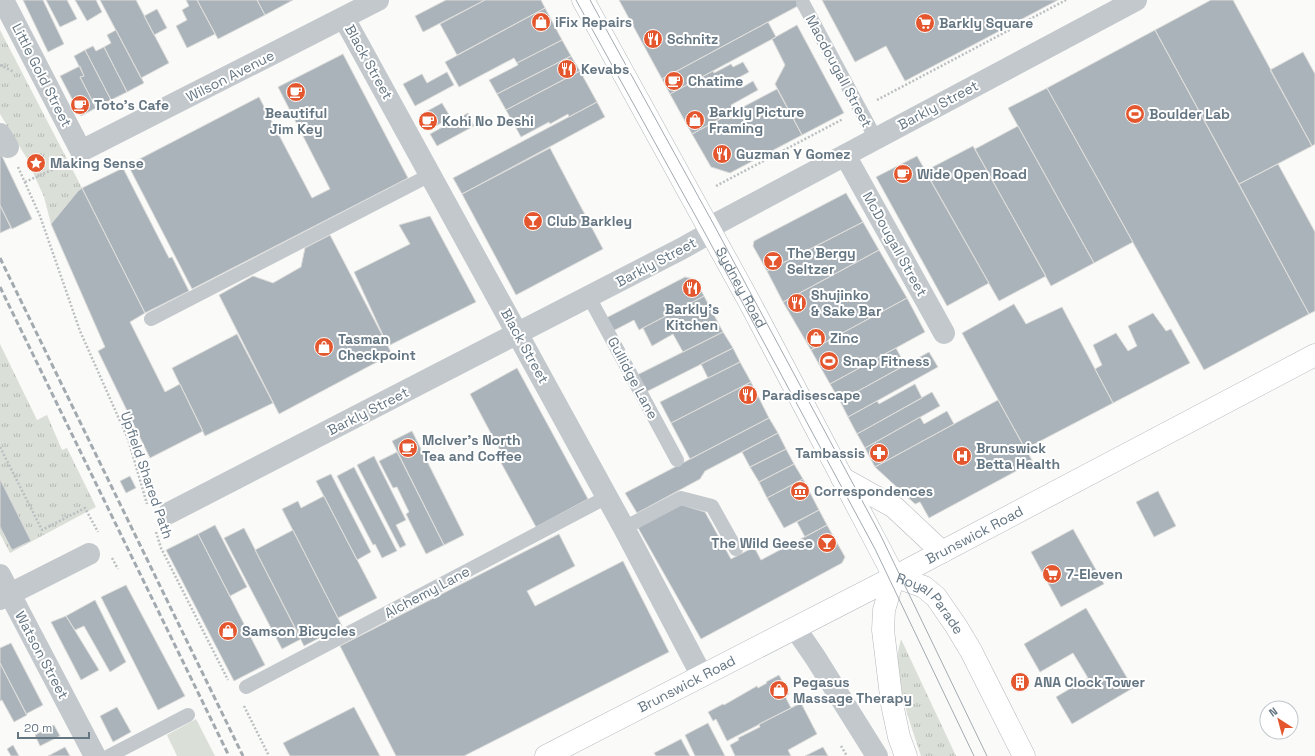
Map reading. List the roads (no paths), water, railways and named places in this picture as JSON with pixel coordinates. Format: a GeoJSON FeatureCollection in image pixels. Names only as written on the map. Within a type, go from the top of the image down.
{"type":"FeatureCollection","features":[{"type":"Feature","properties":{"kind":"main road","name":"Sydney Road"},"geometry":{"type":"LineString","coordinates":[[583,0],[710,230],[894,576]]}},
{"type":"Feature","properties":{"kind":"main road","name":"Brunswick Road"},"geometry":{"type":"LineString","coordinates":[[546,756],[942,552],[1315,355]]}},
{"type":"Feature","properties":{"kind":"main road"},"geometry":{"type":"LineString","coordinates":[[842,478],[894,507],[942,552]]}},
{"type":"Feature","properties":{"kind":"main road","name":"Royal Parade"},"geometry":{"type":"LineString","coordinates":[[906,756],[899,738],[892,704],[883,630],[884,610],[894,576],[924,587],[936,596],[971,651],[1024,756]]}},
{"type":"Feature","properties":{"kind":"street","name":"Little Gold Street"},"geometry":{"type":"LineString","coordinates":[[3,0],[81,151]]}},
{"type":"Feature","properties":{"kind":"street","name":"Wilson Avenue"},"geometry":{"type":"LineString","coordinates":[[81,151],[378,0]]}},
{"type":"Feature","properties":{"kind":"street","name":"Barkly Street"},"geometry":{"type":"LineString","coordinates":[[158,517],[589,297],[706,235],[714,225],[1136,0]]}},
{"type":"Feature","properties":{"kind":"street","name":"Black Street"},"geometry":{"type":"LineString","coordinates":[[344,18],[518,333],[624,528],[702,676]]}},
{"type":"Feature","properties":{"kind":"street","name":"McDougall Street"},"geometry":{"type":"LineString","coordinates":[[845,155],[944,333]]}},
{"type":"Feature","properties":{"kind":"street"},"geometry":{"type":"LineString","coordinates":[[3,589],[94,544]]}},
{"type":"Feature","properties":{"kind":"street","name":"Watson Street"},"geometry":{"type":"LineString","coordinates":[[3,589],[95,756]]}},
{"type":"Feature","properties":{"kind":"street"},"geometry":{"type":"LineString","coordinates":[[795,628],[816,657],[877,756]]}},
{"type":"Feature","properties":{"kind":"lane","name":"Macdougall Street"},"geometry":{"type":"LineString","coordinates":[[803,3],[876,138]]}},
{"type":"Feature","properties":{"kind":"lane"},"geometry":{"type":"LineString","coordinates":[[151,320],[430,175]]}},
{"type":"Feature","properties":{"kind":"lane","name":"Gullidge Lane"},"geometry":{"type":"LineString","coordinates":[[589,297],[677,460]]}},
{"type":"Feature","properties":{"kind":"lane","name":"Alchemy Lane"},"geometry":{"type":"LineString","coordinates":[[246,686],[607,497]]}},
{"type":"Feature","properties":{"kind":"lane"},"geometry":{"type":"LineString","coordinates":[[624,528],[681,498],[712,506],[736,549]]}},
{"type":"Feature","properties":{"kind":"lane"},"geometry":{"type":"LineString","coordinates":[[109,756],[188,715]]}},
{"type":"Feature","properties":{"kind":"tram line"},"geometry":{"type":"LineString","coordinates":[[576,0],[706,235],[875,549],[974,756]]}},
{"type":"Feature","properties":{"kind":"tram line"},"geometry":{"type":"LineString","coordinates":[[590,0],[714,225],[880,534],[987,756]]}},
{"type":"Feature","properties":{"kind":"railway"},"geometry":{"type":"LineString","coordinates":[[0,258],[243,756]]}},
{"type":"Feature","properties":{"kind":"railway"},"geometry":{"type":"LineString","coordinates":[[0,287],[229,756]]}},
{"type":"Feature","properties":{"kind":"place","name":"iFix Repairs"},"geometry":{"type":"Point","coordinates":[541,22]}},
{"type":"Feature","properties":{"kind":"place","name":"Barkly Square"},"geometry":{"type":"Point","coordinates":[925,23]}},
{"type":"Feature","properties":{"kind":"place","name":"Schnitz"},"geometry":{"type":"Point","coordinates":[653,39]}},
{"type":"Feature","properties":{"kind":"place","name":"Kevabs"},"geometry":{"type":"Point","coordinates":[567,69]}},
{"type":"Feature","properties":{"kind":"place","name":"Chatime"},"geometry":{"type":"Point","coordinates":[674,81]}},
{"type":"Feature","properties":{"kind":"place","name":"Beautiful Jim Key"},"geometry":{"type":"Point","coordinates":[296,92]}},
{"type":"Feature","properties":{"kind":"place","name":"Toto's Cafe"},"geometry":{"type":"Point","coordinates":[80,105]}},
{"type":"Feature","properties":{"kind":"place","name":"Boulder Lab"},"geometry":{"type":"Point","coordinates":[1135,114]}},
{"type":"Feature","properties":{"kind":"place","name":"Barkly Picture Framing"},"geometry":{"type":"Point","coordinates":[695,120]}},
{"type":"Feature","properties":{"kind":"place","name":"Kohi No Deshi"},"geometry":{"type":"Point","coordinates":[428,121]}},
{"type":"Feature","properties":{"kind":"place","name":"Guzman Y Gomez"},"geometry":{"type":"Point","coordinates":[722,154]}},
{"type":"Feature","properties":{"kind":"place","name":"Making Sense"},"geometry":{"type":"Point","coordinates":[36,163]}},
{"type":"Feature","properties":{"kind":"place","name":"Wide Open Road"},"geometry":{"type":"Point","coordinates":[903,174]}},
{"type":"Feature","properties":{"kind":"place","name":"Club Barkley"},"geometry":{"type":"Point","coordinates":[533,221]}},
{"type":"Feature","properties":{"kind":"place","name":"The Bergy Seltzer"},"geometry":{"type":"Point","coordinates":[773,261]}},
{"type":"Feature","properties":{"kind":"place","name":"Barkly's Kitchen"},"geometry":{"type":"Point","coordinates":[692,288]}},
{"type":"Feature","properties":{"kind":"place","name":"Shujinko & Sake Bar"},"geometry":{"type":"Point","coordinates":[797,303]}},
{"type":"Feature","properties":{"kind":"place","name":"Zinc"},"geometry":{"type":"Point","coordinates":[816,338]}},
{"type":"Feature","properties":{"kind":"place","name":"Tasman Checkpoint"},"geometry":{"type":"Point","coordinates":[324,347]}},
{"type":"Feature","properties":{"kind":"place","name":"Snap Fitness"},"geometry":{"type":"Point","coordinates":[829,361]}},
{"type":"Feature","properties":{"kind":"place","name":"Paradisescape"},"geometry":{"type":"Point","coordinates":[748,395]}},
{"type":"Feature","properties":{"kind":"place","name":"McIver's North Tea and Coffee"},"geometry":{"type":"Point","coordinates":[408,448]}},
{"type":"Feature","properties":{"kind":"place","name":"Tambassis"},"geometry":{"type":"Point","coordinates":[879,453]}},
{"type":"Feature","properties":{"kind":"place","name":"Brunswick Betta Health"},"geometry":{"type":"Point","coordinates":[962,456]}},
{"type":"Feature","properties":{"kind":"place","name":"Correspondences"},"geometry":{"type":"Point","coordinates":[800,491]}},
{"type":"Feature","properties":{"kind":"place","name":"The Wild Geese"},"geometry":{"type":"Point","coordinates":[827,543]}},
{"type":"Feature","properties":{"kind":"place","name":"7-Eleven"},"geometry":{"type":"Point","coordinates":[1052,574]}},
{"type":"Feature","properties":{"kind":"place","name":"Samson Bicycles"},"geometry":{"type":"Point","coordinates":[228,631]}},
{"type":"Feature","properties":{"kind":"place","name":"ANA Clock Tower"},"geometry":{"type":"Point","coordinates":[1020,682]}},
{"type":"Feature","properties":{"kind":"place","name":"Pegasus Massage Therapy"},"geometry":{"type":"Point","coordinates":[779,690]}}]}
